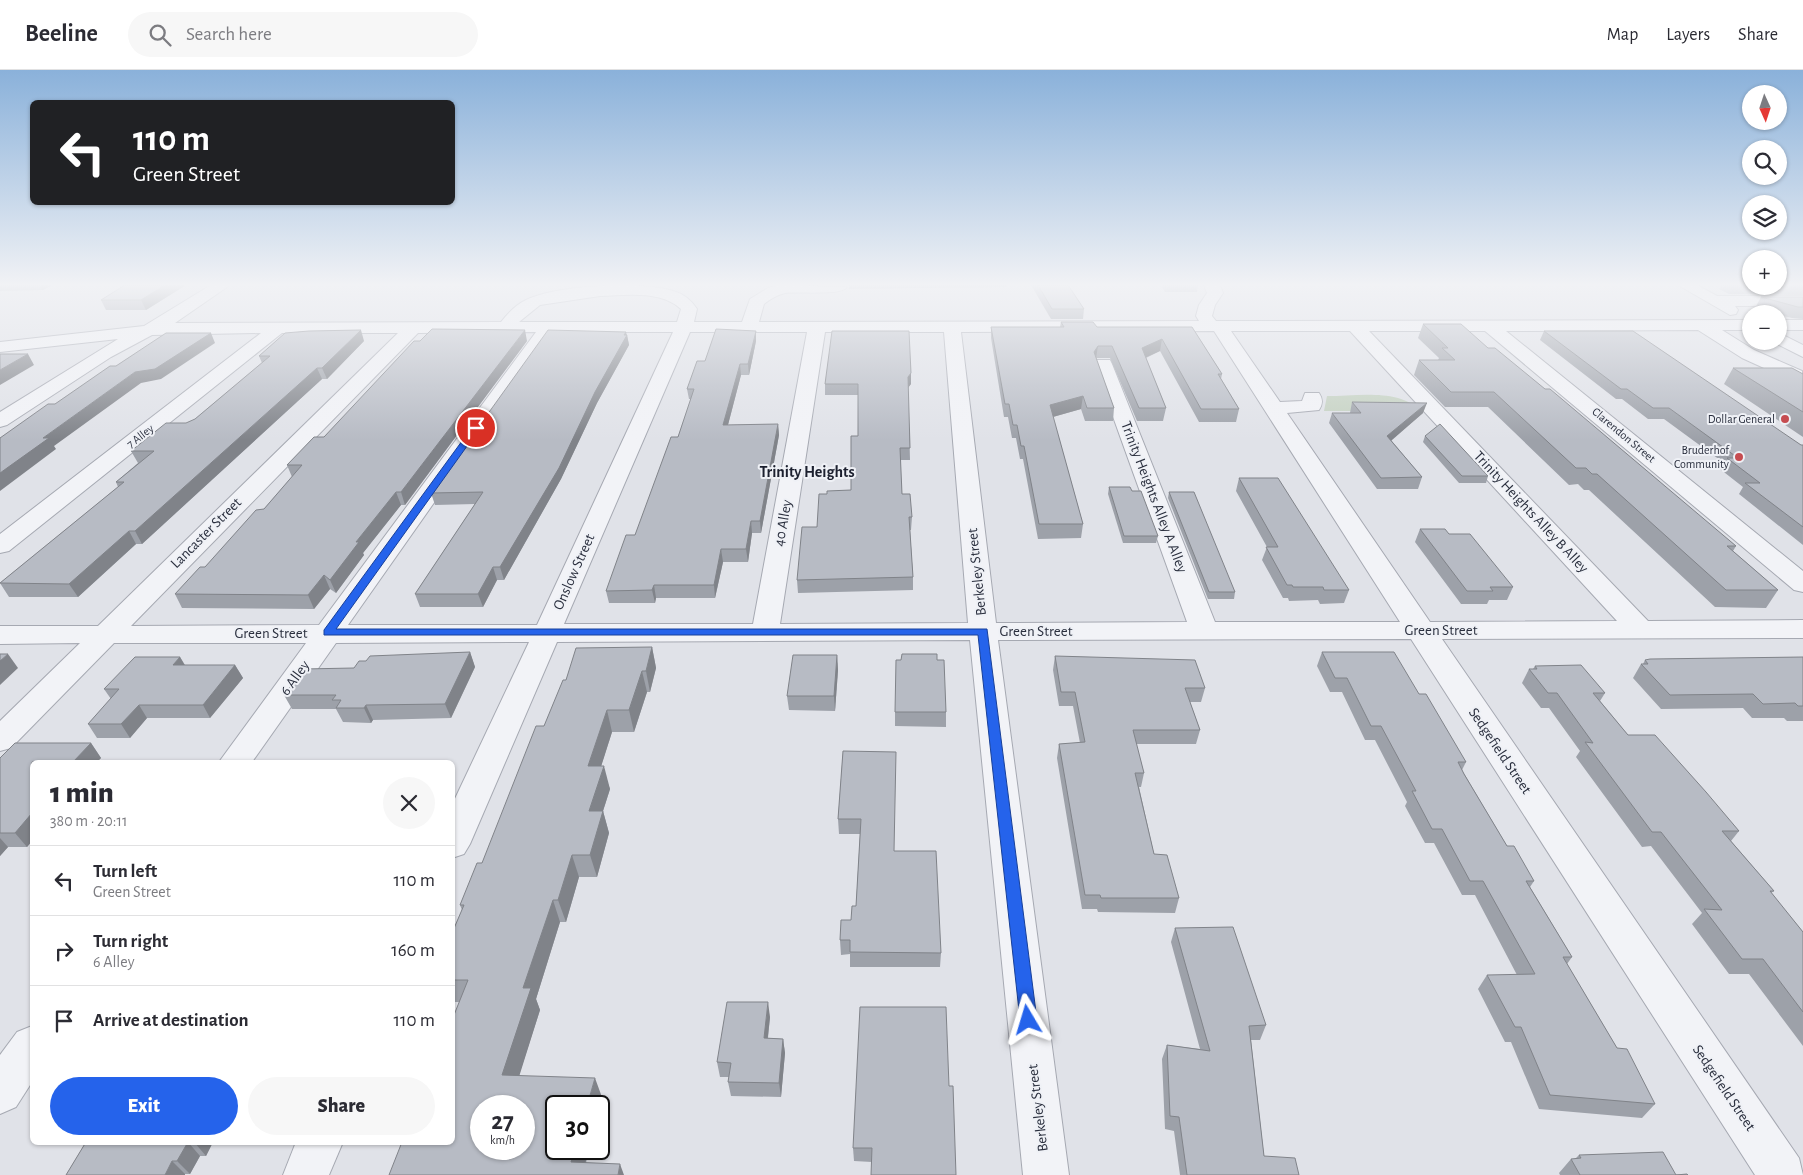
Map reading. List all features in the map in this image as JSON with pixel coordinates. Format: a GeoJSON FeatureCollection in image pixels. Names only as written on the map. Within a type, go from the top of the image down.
{"type":"FeatureCollection","features":[{"type":"Feature","properties":{"kind":"street"},"geometry":{"type":"LineString","coordinates":[[0,347],[88,337]]}},
{"type":"Feature","properties":{"kind":"street"},"geometry":{"type":"LineString","coordinates":[[0,421],[105,354],[138,337]]}},
{"type":"Feature","properties":{"kind":"street","name":"7 Alley"},"geometry":{"type":"LineString","coordinates":[[0,546],[267,337]]}},
{"type":"Feature","properties":{"kind":"street","name":"Lancaster Street"},"geometry":{"type":"LineString","coordinates":[[0,740],[104,634],[404,337]]}},
{"type":"Feature","properties":{"kind":"street","name":"6 Alley"},"geometry":{"type":"LineString","coordinates":[[236,760],[542,337]]}},
{"type":"Feature","properties":{"kind":"street","name":"Onslow Street"},"geometry":{"type":"LineString","coordinates":[[455,837],[680,337]]}},
{"type":"Feature","properties":{"kind":"street","name":"40 Alley"},"geometry":{"type":"LineString","coordinates":[[765,632],[815,337]]}},
{"type":"Feature","properties":{"kind":"street","name":"Berkeley Street"},"geometry":{"type":"LineString","coordinates":[[953,337],[983,631],[1046,1175]]}},
{"type":"Feature","properties":{"kind":"street","name":"Sedgefield Street"},"geometry":{"type":"LineString","coordinates":[[1223,337],[1276,408],[1420,630],[1782,1175]]}},
{"type":"Feature","properties":{"kind":"street","name":"Trinity Heights Alley B Alley"},"geometry":{"type":"LineString","coordinates":[[1364,337],[1415,394],[1640,630]]}},
{"type":"Feature","properties":{"kind":"street","name":"Clarendon Street"},"geometry":{"type":"LineString","coordinates":[[1503,337],[1803,584]]}},
{"type":"Feature","properties":{"kind":"street"},"geometry":{"type":"LineString","coordinates":[[1637,337],[1646,343]]}},
{"type":"Feature","properties":{"kind":"street"},"geometry":{"type":"LineString","coordinates":[[1720,337],[1753,357],[1800,377]]}},
{"type":"Feature","properties":{"kind":"street"},"geometry":{"type":"LineString","coordinates":[[1787,343],[1803,352]]}},
{"type":"Feature","properties":{"kind":"street","name":"Trinity Heights Alley A Alley"},"geometry":{"type":"LineString","coordinates":[[1103,364],[1204,630]]}},
{"type":"Feature","properties":{"kind":"street"},"geometry":{"type":"LineString","coordinates":[[1276,408],[1312,406],[1312,397]]}},
{"type":"Feature","properties":{"kind":"street","name":"Green Street"},"geometry":{"type":"LineString","coordinates":[[0,635],[1803,629]]}},
{"type":"Feature","properties":{"kind":"street"},"geometry":{"type":"LineString","coordinates":[[0,1092],[30,1049]]}},
{"type":"Feature","properties":{"kind":"street"},"geometry":{"type":"LineString","coordinates":[[306,1175],[319,1145]]}},
{"type":"Feature","properties":{"kind":"green space"},"geometry":{"type":"Polygon","coordinates":[[[1327,396],[1389,396],[1401,399],[1420,411],[1324,411],[1327,396]]]}},
{"type":"Feature","properties":{"kind":"building"},"geometry":{"type":"Polygon","coordinates":[[[161,337],[205,337],[155,369],[135,372],[43,438],[49,438],[0,473],[0,438],[48,404],[55,404],[110,366],[116,366],[161,337]]]}},
{"type":"Feature","properties":{"kind":"building"},"geometry":{"type":"Polygon","coordinates":[[[281,337],[354,337],[322,368],[317,368],[135,531],[129,531],[69,584],[0,583],[124,482],[116,482],[154,451],[131,451],[166,423],[186,423],[195,419],[270,356],[259,356],[281,337]]]}},
{"type":"Feature","properties":{"kind":"building"},"geometry":{"type":"Polygon","coordinates":[[[424,337],[520,337],[401,492],[396,492],[356,542],[359,542],[330,580],[324,575],[308,595],[175,594],[200,567],[205,567],[256,510],[264,509],[302,465],[287,465],[314,437],[324,437],[414,341],[420,341],[424,337]]]}},
{"type":"Feature","properties":{"kind":"building"},"geometry":{"type":"Polygon","coordinates":[[[543,337],[626,337],[595,392],[559,468],[500,567],[493,567],[478,594],[415,594],[483,492],[431,493],[543,337]]]}},
{"type":"Feature","properties":{"kind":"building"},"geometry":{"type":"Polygon","coordinates":[[[713,337],[755,337],[748,364],[740,364],[723,425],[778,424],[760,521],[751,521],[746,549],[721,549],[714,585],[654,585],[652,590],[606,591],[626,535],[635,535],[671,437],[678,437],[694,389],[687,389],[697,361],[705,361],[713,337]]]}},
{"type":"Feature","properties":{"kind":"building"},"geometry":{"type":"Polygon","coordinates":[[[831,337],[909,337],[911,373],[908,377],[910,448],[900,448],[902,494],[910,494],[912,517],[909,517],[913,577],[797,580],[802,527],[817,527],[819,494],[827,494],[827,491],[851,490],[851,436],[858,436],[858,384],[825,384],[831,337]]]}},
{"type":"Feature","properties":{"kind":"building"},"geometry":{"type":"Polygon","coordinates":[[[993,337],[1198,337],[1222,374],[1218,374],[1239,409],[1201,409],[1162,339],[1142,348],[1166,408],[1139,408],[1112,346],[1098,346],[1094,352],[1114,408],[1087,408],[1083,396],[1050,405],[1083,524],[1039,524],[1024,446],[1021,446],[1017,425],[1013,425],[1009,404],[1005,404],[993,337]]]}},
{"type":"Feature","properties":{"kind":"building"},"geometry":{"type":"Polygon","coordinates":[[[1436,337],[1475,337],[1488,348],[1495,348],[1545,389],[1550,389],[1736,546],[1727,546],[1778,590],[1726,590],[1597,474],[1592,474],[1586,468],[1576,468],[1494,392],[1451,392],[1419,360],[1455,360],[1442,348],[1448,348],[1436,337]]]}},
{"type":"Feature","properties":{"kind":"building"},"geometry":{"type":"Polygon","coordinates":[[[1551,337],[1641,337],[1803,445],[1803,527],[1745,483],[1760,483],[1727,458],[1738,458],[1669,408],[1653,408],[1627,389],[1621,389],[1551,337]]]}},
{"type":"Feature","properties":{"kind":"building"},"geometry":{"type":"Polygon","coordinates":[[[0,354],[28,354],[0,370],[0,354]]]}},
{"type":"Feature","properties":{"kind":"building"},"geometry":{"type":"Polygon","coordinates":[[[1733,368],[1792,368],[1803,374],[1803,412],[1733,368]]]}},
{"type":"Feature","properties":{"kind":"building"},"geometry":{"type":"Polygon","coordinates":[[[1352,402],[1427,403],[1387,436],[1422,477],[1381,478],[1332,413],[1361,413],[1352,402]]]}},
{"type":"Feature","properties":{"kind":"building"},"geometry":{"type":"Polygon","coordinates":[[[1440,424],[1488,476],[1462,476],[1425,436],[1440,424]]]}},
{"type":"Feature","properties":{"kind":"building"},"geometry":{"type":"Polygon","coordinates":[[[1239,478],[1278,478],[1349,590],[1324,590],[1323,587],[1293,587],[1292,585],[1287,585],[1266,547],[1278,547],[1239,478]]]}},
{"type":"Feature","properties":{"kind":"building"},"geometry":{"type":"Polygon","coordinates":[[[1109,487],[1130,487],[1132,491],[1141,491],[1158,536],[1124,536],[1109,487]]]}},
{"type":"Feature","properties":{"kind":"building"},"geometry":{"type":"Polygon","coordinates":[[[1169,492],[1194,492],[1235,592],[1209,592],[1169,492]]]}},
{"type":"Feature","properties":{"kind":"building"},"geometry":{"type":"Polygon","coordinates":[[[1420,529],[1445,529],[1449,534],[1470,534],[1513,587],[1490,587],[1493,591],[1467,591],[1420,529]]]}},
{"type":"Feature","properties":{"kind":"building"},"geometry":{"type":"Polygon","coordinates":[[[652,647],[646,671],[642,671],[629,710],[607,710],[588,766],[604,766],[589,811],[603,811],[590,855],[572,855],[558,900],[553,900],[523,988],[531,988],[502,1075],[595,1078],[590,1095],[545,1095],[545,1160],[620,1164],[618,1175],[389,1175],[401,1145],[455,1145],[455,1012],[468,980],[455,980],[455,926],[464,905],[460,905],[477,863],[482,863],[536,726],[544,726],[563,680],[566,680],[576,648],[652,647]]]}},
{"type":"Feature","properties":{"kind":"building"},"geometry":{"type":"Polygon","coordinates":[[[470,652],[445,704],[366,705],[364,708],[336,708],[341,700],[332,700],[336,695],[284,695],[303,669],[354,668],[359,661],[366,661],[370,656],[470,652]]]}},
{"type":"Feature","properties":{"kind":"building"},"geometry":{"type":"Polygon","coordinates":[[[1322,652],[1394,652],[1419,694],[1426,694],[1466,762],[1458,762],[1464,774],[1507,846],[1514,846],[1534,881],[1526,881],[1572,957],[1563,957],[1617,1048],[1627,1049],[1655,1104],[1550,1095],[1521,1027],[1515,1027],[1487,975],[1535,974],[1483,881],[1470,881],[1442,829],[1432,829],[1412,791],[1416,791],[1381,726],[1371,726],[1347,678],[1335,678],[1322,652]]]}},
{"type":"Feature","properties":{"kind":"building"},"geometry":{"type":"Polygon","coordinates":[[[0,654],[8,654],[0,661],[0,654]]]}},
{"type":"Feature","properties":{"kind":"building"},"geometry":{"type":"Polygon","coordinates":[[[902,654],[937,654],[937,660],[944,660],[946,712],[895,712],[896,660],[901,660],[902,654]]]}},
{"type":"Feature","properties":{"kind":"building"},"geometry":{"type":"Polygon","coordinates":[[[793,655],[837,655],[834,696],[787,696],[793,655]]]}},
{"type":"Feature","properties":{"kind":"building"},"geometry":{"type":"Polygon","coordinates":[[[1055,656],[1195,660],[1205,688],[1185,688],[1200,730],[1133,730],[1144,773],[1135,773],[1154,854],[1167,855],[1179,898],[1101,898],[1100,895],[1085,895],[1059,744],[1085,742],[1075,692],[1061,692],[1055,656]]]}},
{"type":"Feature","properties":{"kind":"building"},"geometry":{"type":"Polygon","coordinates":[[[135,657],[180,657],[173,665],[235,665],[203,705],[139,705],[121,724],[88,724],[119,689],[104,689],[135,657]]]}},
{"type":"Feature","properties":{"kind":"building"},"geometry":{"type":"Polygon","coordinates":[[[1803,657],[1803,706],[1798,706],[1795,703],[1763,704],[1753,694],[1670,695],[1641,664],[1648,664],[1645,660],[1650,659],[1803,657]]]}},
{"type":"Feature","properties":{"kind":"building"},"geometry":{"type":"Polygon","coordinates":[[[1581,665],[1605,693],[1593,693],[1628,735],[1655,735],[1739,831],[1722,831],[1774,891],[1770,891],[1803,932],[1803,1012],[1763,959],[1742,959],[1704,909],[1722,910],[1661,832],[1652,832],[1585,742],[1593,743],[1557,693],[1548,693],[1529,669],[1537,669],[1535,666],[1581,665]]]}},
{"type":"Feature","properties":{"kind":"building"},"geometry":{"type":"Polygon","coordinates":[[[15,743],[91,743],[75,760],[30,760],[30,815],[15,833],[0,833],[0,758],[15,743]]]}},
{"type":"Feature","properties":{"kind":"building"},"geometry":{"type":"Polygon","coordinates":[[[843,751],[896,752],[894,851],[936,851],[941,953],[850,952],[850,940],[840,940],[841,920],[851,920],[852,906],[856,906],[861,819],[838,819],[843,751]]]}},
{"type":"Feature","properties":{"kind":"building"},"geometry":{"type":"Polygon","coordinates":[[[1233,927],[1266,1025],[1249,1026],[1264,1156],[1295,1158],[1299,1175],[1187,1175],[1179,1117],[1170,1116],[1167,1045],[1210,1051],[1175,928],[1233,927]]]}},
{"type":"Feature","properties":{"kind":"building"},"geometry":{"type":"Polygon","coordinates":[[[727,1002],[768,1002],[764,1038],[783,1039],[779,1083],[728,1082],[731,1063],[717,1062],[727,1002]]]}},
{"type":"Feature","properties":{"kind":"building"},"geometry":{"type":"Polygon","coordinates":[[[860,1007],[946,1007],[949,1086],[953,1086],[956,1175],[871,1175],[872,1148],[853,1148],[860,1007]]]}},
{"type":"Feature","properties":{"kind":"building"},"geometry":{"type":"Polygon","coordinates":[[[84,1145],[186,1145],[177,1161],[172,1161],[165,1175],[66,1175],[84,1145]]]}},
{"type":"Feature","properties":{"kind":"building"},"geometry":{"type":"Polygon","coordinates":[[[1663,1152],[1676,1175],[1580,1175],[1571,1159],[1581,1158],[1579,1155],[1663,1152]]]}},
{"type":"Feature","properties":{"kind":"place","name":"Dollar General"},"geometry":{"type":"Point","coordinates":[1785,419]}},
{"type":"Feature","properties":{"kind":"place","name":"Bruderhof Community"},"geometry":{"type":"Point","coordinates":[1739,457]}},
{"type":"Feature","properties":{"kind":"district","name":"Trinity Heights"},"geometry":{"type":"Point","coordinates":[807,472]}},
{"type":"Feature","properties":{"kind":"route"},"geometry":{"type":"LineString","coordinates":[[476,428],[328,633],[983,631],[1028,1020]]}}]}
